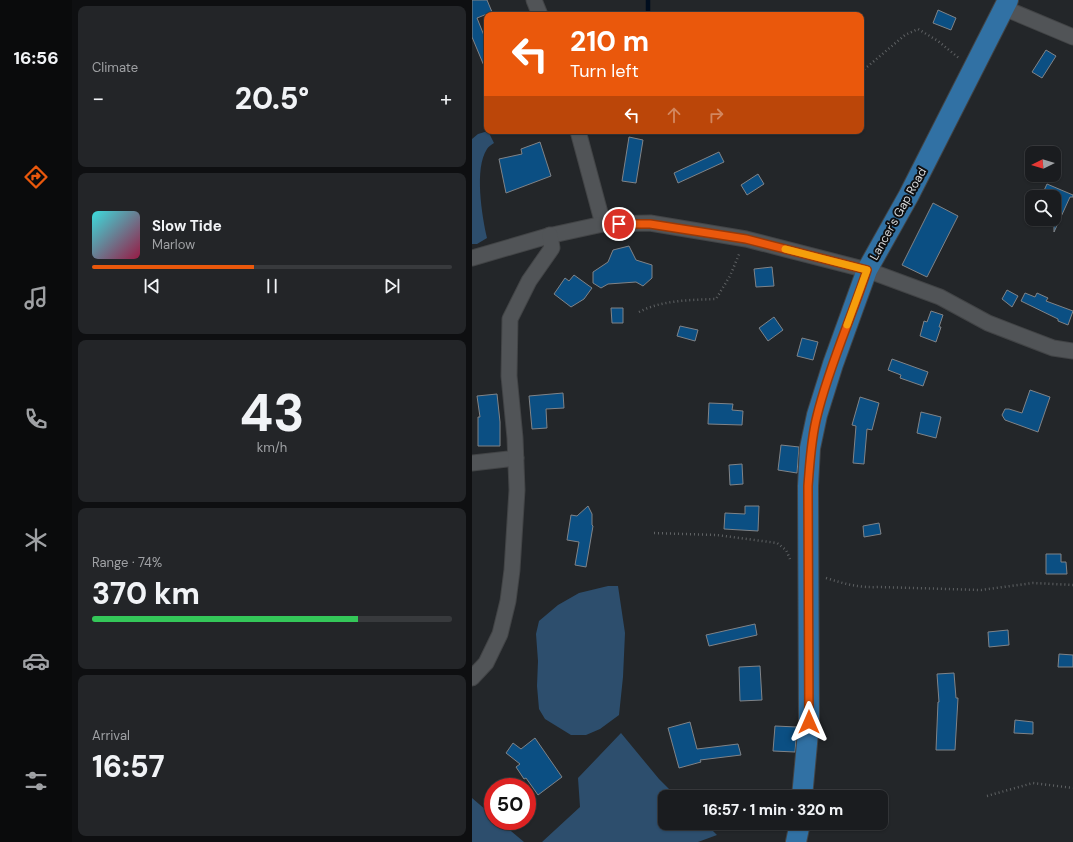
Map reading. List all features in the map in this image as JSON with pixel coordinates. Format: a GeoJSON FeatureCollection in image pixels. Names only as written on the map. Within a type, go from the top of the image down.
{"type":"FeatureCollection","features":[{"type":"Feature","properties":{"kind":"main road","name":"Lancer's Gap Road"},"geometry":{"type":"LineString","coordinates":[[803,790],[809,722],[808,486],[810,448],[815,422],[833,364],[867,270],[909,194],[1006,4]]}},
{"type":"Feature","properties":{"kind":"main road"},"geometry":{"type":"LineString","coordinates":[[796,842],[799,830]]}},
{"type":"Feature","properties":{"kind":"street"},"geometry":{"type":"LineString","coordinates":[[534,0],[539,12]]}},
{"type":"Feature","properties":{"kind":"street"},"geometry":{"type":"LineString","coordinates":[[1006,4],[1073,37]]}},
{"type":"Feature","properties":{"kind":"street"},"geometry":{"type":"LineString","coordinates":[[579,134],[603,224]]}},
{"type":"Feature","properties":{"kind":"street"},"geometry":{"type":"LineString","coordinates":[[472,258],[550,235],[603,224],[650,224],[746,239],[867,270],[940,297],[988,323],[1053,348],[1073,351]]}},
{"type":"Feature","properties":{"kind":"street"},"geometry":{"type":"LineString","coordinates":[[472,678],[486,663],[500,634],[508,601],[512,570],[517,490],[515,438],[509,376],[510,319],[529,280],[552,248],[550,235]]}},
{"type":"Feature","properties":{"kind":"street"},"geometry":{"type":"LineString","coordinates":[[472,463],[516,458]]}},
{"type":"Feature","properties":{"kind":"path"},"geometry":{"type":"LineString","coordinates":[[864,69],[905,34],[918,29],[938,41],[973,69]]}},
{"type":"Feature","properties":{"kind":"path"},"geometry":{"type":"LineString","coordinates":[[639,312],[650,306],[685,300],[716,299],[730,276],[746,239]]}},
{"type":"Feature","properties":{"kind":"path"},"geometry":{"type":"LineString","coordinates":[[654,533],[717,535],[777,543],[786,550],[795,569],[847,585],[864,588],[880,587],[981,590],[1033,582],[1073,585]]}},
{"type":"Feature","properties":{"kind":"path"},"geometry":{"type":"LineString","coordinates":[[987,796],[1033,783],[1073,788]]}},
{"type":"Feature","properties":{"kind":"shaded area"},"geometry":{"type":"Polygon","coordinates":[[[484,132],[484,134],[490,134],[494,143],[487,148],[483,157],[480,180],[481,205],[487,238],[477,244],[472,244],[472,139],[478,134],[484,132]]]}},
{"type":"Feature","properties":{"kind":"shaded area"},"geometry":{"type":"Polygon","coordinates":[[[608,586],[618,586],[625,633],[623,677],[619,715],[600,729],[586,735],[571,735],[545,719],[539,709],[536,634],[539,621],[558,605],[579,593],[608,586]]]}},
{"type":"Feature","properties":{"kind":"shaded area"},"geometry":{"type":"Polygon","coordinates":[[[621,733],[670,790],[658,790],[658,830],[712,830],[717,835],[698,842],[542,842],[580,807],[578,778],[621,733]]]}},
{"type":"Feature","properties":{"kind":"shaded area"},"geometry":{"type":"Polygon","coordinates":[[[472,798],[484,808],[484,830],[510,830],[524,842],[472,842],[472,798]]]}},
{"type":"Feature","properties":{"kind":"building"},"geometry":{"type":"Polygon","coordinates":[[[472,0],[487,0],[492,12],[484,12],[484,15],[477,18],[484,36],[484,66],[472,37],[472,0]]]}},
{"type":"Feature","properties":{"kind":"building"},"geometry":{"type":"Polygon","coordinates":[[[938,10],[956,18],[951,30],[933,23],[938,10]]]}},
{"type":"Feature","properties":{"kind":"building"},"geometry":{"type":"Polygon","coordinates":[[[1046,50],[1056,56],[1042,78],[1032,72],[1046,50]]]}},
{"type":"Feature","properties":{"kind":"building"},"geometry":{"type":"Polygon","coordinates":[[[629,137],[643,140],[636,183],[622,181],[629,137]]]}},
{"type":"Feature","properties":{"kind":"building"},"geometry":{"type":"Polygon","coordinates":[[[540,142],[551,176],[506,193],[499,159],[522,154],[521,149],[540,142]]]}},
{"type":"Feature","properties":{"kind":"building"},"geometry":{"type":"Polygon","coordinates":[[[719,152],[724,162],[678,183],[674,173],[719,152]]]}},
{"type":"Feature","properties":{"kind":"building"},"geometry":{"type":"Polygon","coordinates":[[[758,174],[764,184],[747,195],[741,185],[758,174]]]}},
{"type":"Feature","properties":{"kind":"building"},"geometry":{"type":"Polygon","coordinates":[[[1047,184],[1073,195],[1073,197],[1070,197],[1061,217],[1061,190],[1044,190],[1047,184]]]}},
{"type":"Feature","properties":{"kind":"building"},"geometry":{"type":"Polygon","coordinates":[[[933,203],[958,216],[927,277],[902,265],[933,203]]]}},
{"type":"Feature","properties":{"kind":"building"},"geometry":{"type":"Polygon","coordinates":[[[629,246],[636,260],[652,265],[652,278],[643,286],[636,282],[608,284],[601,288],[593,283],[593,272],[608,262],[613,250],[629,246]]]}},
{"type":"Feature","properties":{"kind":"building"},"geometry":{"type":"Polygon","coordinates":[[[772,267],[774,286],[756,287],[754,269],[772,267]]]}},
{"type":"Feature","properties":{"kind":"building"},"geometry":{"type":"Polygon","coordinates":[[[574,275],[592,288],[584,299],[571,307],[554,294],[565,278],[569,281],[574,275]]]}},
{"type":"Feature","properties":{"kind":"building"},"geometry":{"type":"Polygon","coordinates":[[[1007,290],[1018,296],[1012,307],[1002,299],[1007,290]]]}},
{"type":"Feature","properties":{"kind":"building"},"geometry":{"type":"Polygon","coordinates":[[[1025,293],[1035,297],[1037,293],[1048,298],[1046,301],[1073,311],[1068,325],[1021,301],[1025,293]]]}},
{"type":"Feature","properties":{"kind":"building"},"geometry":{"type":"Polygon","coordinates":[[[611,308],[623,308],[623,323],[612,323],[611,308]]]}},
{"type":"Feature","properties":{"kind":"building"},"geometry":{"type":"Polygon","coordinates":[[[931,311],[943,315],[936,342],[920,336],[924,321],[927,322],[931,311]]]}},
{"type":"Feature","properties":{"kind":"building"},"geometry":{"type":"Polygon","coordinates":[[[774,317],[783,330],[768,341],[759,328],[774,317]]]}},
{"type":"Feature","properties":{"kind":"building"},"geometry":{"type":"Polygon","coordinates":[[[680,326],[698,330],[695,341],[677,336],[680,326]]]}},
{"type":"Feature","properties":{"kind":"building"},"geometry":{"type":"Polygon","coordinates":[[[802,338],[818,342],[813,360],[797,356],[802,338]]]}},
{"type":"Feature","properties":{"kind":"building"},"geometry":{"type":"Polygon","coordinates":[[[892,359],[928,372],[923,386],[900,378],[901,375],[888,370],[892,359]]]}},
{"type":"Feature","properties":{"kind":"building"},"geometry":{"type":"Polygon","coordinates":[[[1030,390],[1050,397],[1038,432],[1005,420],[1002,415],[1005,409],[1022,413],[1030,390]]]}},
{"type":"Feature","properties":{"kind":"building"},"geometry":{"type":"Polygon","coordinates":[[[563,393],[564,408],[546,409],[547,428],[532,429],[529,396],[563,393]]]}},
{"type":"Feature","properties":{"kind":"building"},"geometry":{"type":"Polygon","coordinates":[[[497,394],[500,422],[500,446],[478,446],[478,417],[480,417],[477,396],[497,394]]]}},
{"type":"Feature","properties":{"kind":"building"},"geometry":{"type":"Polygon","coordinates":[[[860,397],[879,403],[872,430],[867,429],[864,464],[853,463],[856,426],[852,425],[860,397]]]}},
{"type":"Feature","properties":{"kind":"building"},"geometry":{"type":"Polygon","coordinates":[[[709,403],[733,404],[732,410],[743,411],[742,425],[708,424],[709,403]]]}},
{"type":"Feature","properties":{"kind":"building"},"geometry":{"type":"Polygon","coordinates":[[[921,412],[941,417],[936,438],[917,433],[921,412]]]}},
{"type":"Feature","properties":{"kind":"building"},"geometry":{"type":"Polygon","coordinates":[[[781,445],[799,447],[797,473],[778,470],[781,445]]]}},
{"type":"Feature","properties":{"kind":"building"},"geometry":{"type":"Polygon","coordinates":[[[742,464],[743,484],[730,485],[729,465],[742,464]]]}},
{"type":"Feature","properties":{"kind":"building"},"geometry":{"type":"Polygon","coordinates":[[[588,506],[592,514],[593,526],[586,567],[575,565],[579,542],[567,540],[571,515],[577,516],[588,506]]]}},
{"type":"Feature","properties":{"kind":"building"},"geometry":{"type":"Polygon","coordinates":[[[745,506],[759,506],[758,531],[724,529],[725,513],[745,514],[745,506]]]}},
{"type":"Feature","properties":{"kind":"building"},"geometry":{"type":"Polygon","coordinates":[[[879,523],[881,534],[864,537],[863,526],[879,523]]]}},
{"type":"Feature","properties":{"kind":"building"},"geometry":{"type":"Polygon","coordinates":[[[1046,554],[1061,554],[1061,562],[1066,562],[1067,574],[1046,574],[1046,554]]]}},
{"type":"Feature","properties":{"kind":"building"},"geometry":{"type":"Polygon","coordinates":[[[755,624],[757,635],[709,646],[706,635],[755,624]]]}},
{"type":"Feature","properties":{"kind":"building"},"geometry":{"type":"Polygon","coordinates":[[[1008,630],[1009,645],[989,647],[988,632],[1008,630]]]}},
{"type":"Feature","properties":{"kind":"building"},"geometry":{"type":"Polygon","coordinates":[[[1059,654],[1073,655],[1073,667],[1058,667],[1059,654]]]}},
{"type":"Feature","properties":{"kind":"building"},"geometry":{"type":"Polygon","coordinates":[[[760,666],[762,700],[740,701],[739,667],[760,666]]]}},
{"type":"Feature","properties":{"kind":"building"},"geometry":{"type":"Polygon","coordinates":[[[954,673],[956,698],[958,698],[955,750],[936,750],[939,702],[937,674],[954,673]]]}},
{"type":"Feature","properties":{"kind":"building"},"geometry":{"type":"Polygon","coordinates":[[[1015,720],[1033,722],[1033,734],[1014,733],[1015,720]]]}},
{"type":"Feature","properties":{"kind":"building"},"geometry":{"type":"Polygon","coordinates":[[[690,722],[697,749],[738,744],[741,755],[700,760],[701,762],[679,768],[668,728],[690,722]]]}},
{"type":"Feature","properties":{"kind":"building"},"geometry":{"type":"Polygon","coordinates":[[[775,726],[797,727],[795,752],[773,751],[775,726]]]}},
{"type":"Feature","properties":{"kind":"building"},"geometry":{"type":"Polygon","coordinates":[[[535,738],[562,777],[538,795],[536,792],[536,778],[523,778],[516,767],[520,764],[506,753],[513,743],[521,749],[535,738]]]}},
{"type":"Feature","properties":{"kind":"waterway"},"geometry":{"type":"LineString","coordinates":[[648,0],[648,12]]}},
{"type":"Feature","properties":{"kind":"slow traffic"},"geometry":{"type":"LineString","coordinates":[[785,249],[867,270],[847,325]]}},
{"type":"Feature","properties":{"kind":"route"},"geometry":{"type":"LineString","coordinates":[[619,224],[650,224],[746,239],[867,270],[833,364],[817,415],[810,448],[808,486],[809,722]]}}]}
